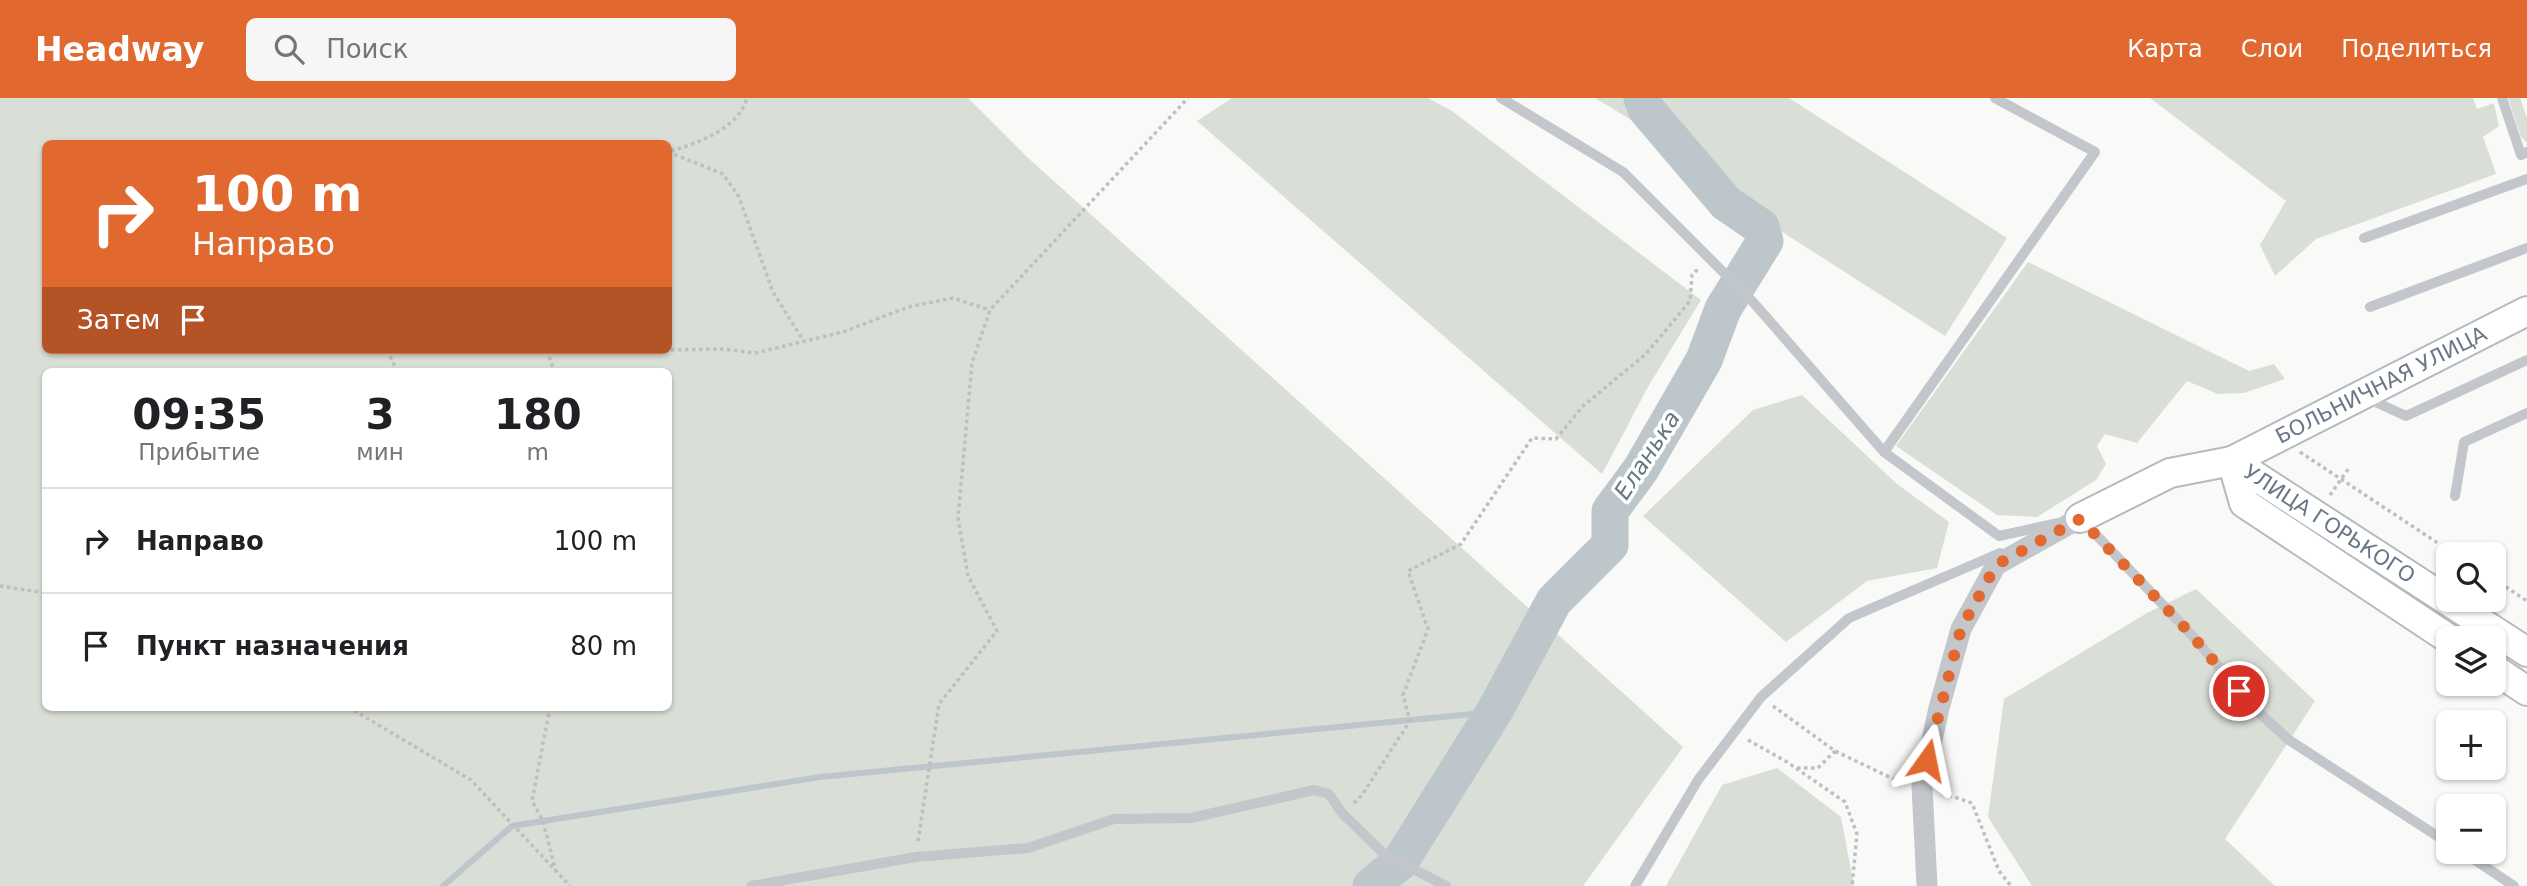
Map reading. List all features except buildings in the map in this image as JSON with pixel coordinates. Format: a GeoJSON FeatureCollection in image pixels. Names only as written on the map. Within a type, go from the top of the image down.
{"type":"FeatureCollection","features":[{"type":"Feature","properties":{"kind":"main road","name":"БОЛЬНИЧНАЯ УЛИЦА"},"geometry":{"type":"LineString","coordinates":[[2080,519],[2170,473],[2232,461],[2527,311]]}},
{"type":"Feature","properties":{"kind":"main road","name":"УЛИЦА ГОРЬКОГО"},"geometry":{"type":"LineString","coordinates":[[2232,461],[2244,503],[2436,630]]}},
{"type":"Feature","properties":{"kind":"main road","name":"УЛИЦА ГОРЬКОГО"},"geometry":{"type":"LineString","coordinates":[[2232,461],[2527,652]]}},
{"type":"Feature","properties":{"kind":"main road"},"geometry":{"type":"LineString","coordinates":[[2506,677],[2527,691]]}},
{"type":"Feature","properties":{"kind":"street"},"geometry":{"type":"LineString","coordinates":[[1927,886],[1922,786],[1938,708],[1961,629],[1996,565],[2080,519]]}},
{"type":"Feature","properties":{"kind":"lane"},"geometry":{"type":"LineString","coordinates":[[1501,98],[1623,172],[1753,302],[1884,452],[1999,536],[2080,519]]}},
{"type":"Feature","properties":{"kind":"lane"},"geometry":{"type":"LineString","coordinates":[[1884,452],[2095,152],[1995,98]]}},
{"type":"Feature","properties":{"kind":"lane"},"geometry":{"type":"LineString","coordinates":[[2502,98],[2521,155],[2527,152]]}},
{"type":"Feature","properties":{"kind":"lane"},"geometry":{"type":"LineString","coordinates":[[2364,238],[2527,179]]}},
{"type":"Feature","properties":{"kind":"lane"},"geometry":{"type":"LineString","coordinates":[[2370,307],[2527,248]]}},
{"type":"Feature","properties":{"kind":"lane"},"geometry":{"type":"LineString","coordinates":[[2362,395],[2406,416],[2527,360]]}},
{"type":"Feature","properties":{"kind":"lane"},"geometry":{"type":"LineString","coordinates":[[2455,496],[2464,442],[2527,413]]}},
{"type":"Feature","properties":{"kind":"lane"},"geometry":{"type":"LineString","coordinates":[[1635,886],[1699,780],[1761,697],[1849,618],[2080,519]]}},
{"type":"Feature","properties":{"kind":"lane"},"geometry":{"type":"LineString","coordinates":[[2080,519],[2189,632],[2256,710],[2289,740],[2436,835]]}},
{"type":"Feature","properties":{"kind":"lane"},"geometry":{"type":"LineString","coordinates":[[751,886],[916,857],[1028,848],[1114,818],[1191,818],[1314,790],[1329,794],[1342,813],[1384,854],[1446,886]]}},
{"type":"Feature","properties":{"kind":"lane"},"geometry":{"type":"LineString","coordinates":[[2481,864],[2514,886]]}},
{"type":"Feature","properties":{"kind":"path"},"geometry":{"type":"LineString","coordinates":[[672,151],[709,139],[744,108],[747,98]]}},
{"type":"Feature","properties":{"kind":"path"},"geometry":{"type":"LineString","coordinates":[[916,857],[939,704],[997,631],[968,576],[958,518],[972,363],[990,310],[1188,98]]}},
{"type":"Feature","properties":{"kind":"path"},"geometry":{"type":"LineString","coordinates":[[672,153],[723,174],[740,197],[773,292],[803,340]]}},
{"type":"Feature","properties":{"kind":"path"},"geometry":{"type":"LineString","coordinates":[[1342,813],[1362,796],[1410,720],[1403,695],[1428,629],[1408,570],[1461,544],[1532,438],[1556,439],[1583,407],[1646,354],[1690,301],[1692,275],[1708,259]]}},
{"type":"Feature","properties":{"kind":"path"},"geometry":{"type":"LineString","coordinates":[[672,350],[723,349],[755,354],[843,332],[908,307],[953,298],[990,310]]}},
{"type":"Feature","properties":{"kind":"path"},"geometry":{"type":"LineString","coordinates":[[2309,458],[2436,542]]}},
{"type":"Feature","properties":{"kind":"path"},"geometry":{"type":"LineString","coordinates":[[2324,505],[2349,468]]}},
{"type":"Feature","properties":{"kind":"path"},"geometry":{"type":"LineString","coordinates":[[0,586],[42,592]]}},
{"type":"Feature","properties":{"kind":"path"},"geometry":{"type":"LineString","coordinates":[[2506,587],[2527,601]]}},
{"type":"Feature","properties":{"kind":"path"},"geometry":{"type":"LineString","coordinates":[[1761,697],[1835,751],[1896,782],[1922,786],[1972,803],[1999,871],[2011,886]]}},
{"type":"Feature","properties":{"kind":"path"},"geometry":{"type":"LineString","coordinates":[[355,711],[471,780],[570,886]]}},
{"type":"Feature","properties":{"kind":"path"},"geometry":{"type":"LineString","coordinates":[[549,711],[532,801],[543,821],[556,874]]}},
{"type":"Feature","properties":{"kind":"path"},"geometry":{"type":"LineString","coordinates":[[1734,733],[1795,768],[1845,802],[1857,834],[1852,886]]}},
{"type":"Feature","properties":{"kind":"path"},"geometry":{"type":"LineString","coordinates":[[1795,768],[1818,768],[1835,751]]}},
{"type":"Feature","properties":{"kind":"shaded area"},"geometry":{"type":"Polygon","coordinates":[[[0,98],[968,98],[1027,157],[1683,747],[1583,886],[0,886],[0,98]]]}},
{"type":"Feature","properties":{"kind":"shaded area"},"geometry":{"type":"Polygon","coordinates":[[[1232,98],[1428,98],[1452,111],[1701,300],[1649,385],[1602,474],[1197,121],[1232,98]]]}},
{"type":"Feature","properties":{"kind":"shaded area"},"geometry":{"type":"Polygon","coordinates":[[[1595,98],[1789,98],[2007,238],[1945,336],[1776,228],[1699,161],[1595,98]]]}},
{"type":"Feature","properties":{"kind":"shaded area"},"geometry":{"type":"Polygon","coordinates":[[[2150,98],[2473,98],[2477,109],[2494,103],[2499,126],[2483,137],[2496,174],[2316,239],[2275,276],[2260,245],[2286,201],[2150,98]]]}},
{"type":"Feature","properties":{"kind":"shaded area"},"geometry":{"type":"Polygon","coordinates":[[[2508,98],[2520,98],[2527,118],[2527,143],[2521,137],[2508,98]]]}},
{"type":"Feature","properties":{"kind":"shaded area"},"geometry":{"type":"Polygon","coordinates":[[[2028,262],[2249,371],[2274,364],[2285,379],[2244,393],[2218,394],[2187,381],[2137,443],[2105,434],[2097,446],[2106,464],[2096,480],[2037,517],[1997,515],[1896,446],[2028,262]]]}},
{"type":"Feature","properties":{"kind":"shaded area"},"geometry":{"type":"Polygon","coordinates":[[[1802,395],[1897,484],[1949,522],[1937,568],[1867,581],[1786,642],[1643,516],[1753,410],[1802,395]]]}},
{"type":"Feature","properties":{"kind":"shaded area"},"geometry":{"type":"Polygon","coordinates":[[[2196,589],[2315,701],[2225,839],[2275,886],[2032,886],[1988,817],[2004,699],[2147,613],[2196,589]]]}},
{"type":"Feature","properties":{"kind":"shaded area"},"geometry":{"type":"Polygon","coordinates":[[[1777,768],[1841,817],[1854,886],[1666,886],[1722,785],[1777,768]]]}},
{"type":"Feature","properties":{"kind":"waterway","name":"Еланька"},"geometry":{"type":"LineString","coordinates":[[1371,886],[1400,862],[1494,712],[1554,601],[1610,545],[1610,511],[1641,469],[1704,360],[1723,309],[1765,241],[1761,227],[1726,203],[1646,109],[1642,98]]}},
{"type":"Feature","properties":{"kind":"waterway"},"geometry":{"type":"LineString","coordinates":[[443,886],[512,826],[820,777],[1494,712]]}},
{"type":"Feature","properties":{"kind":"route"},"geometry":{"type":"LineString","coordinates":[[1927,760],[1938,708],[1961,629],[1996,565],[2080,519],[2189,632],[2239,691]]}}]}
